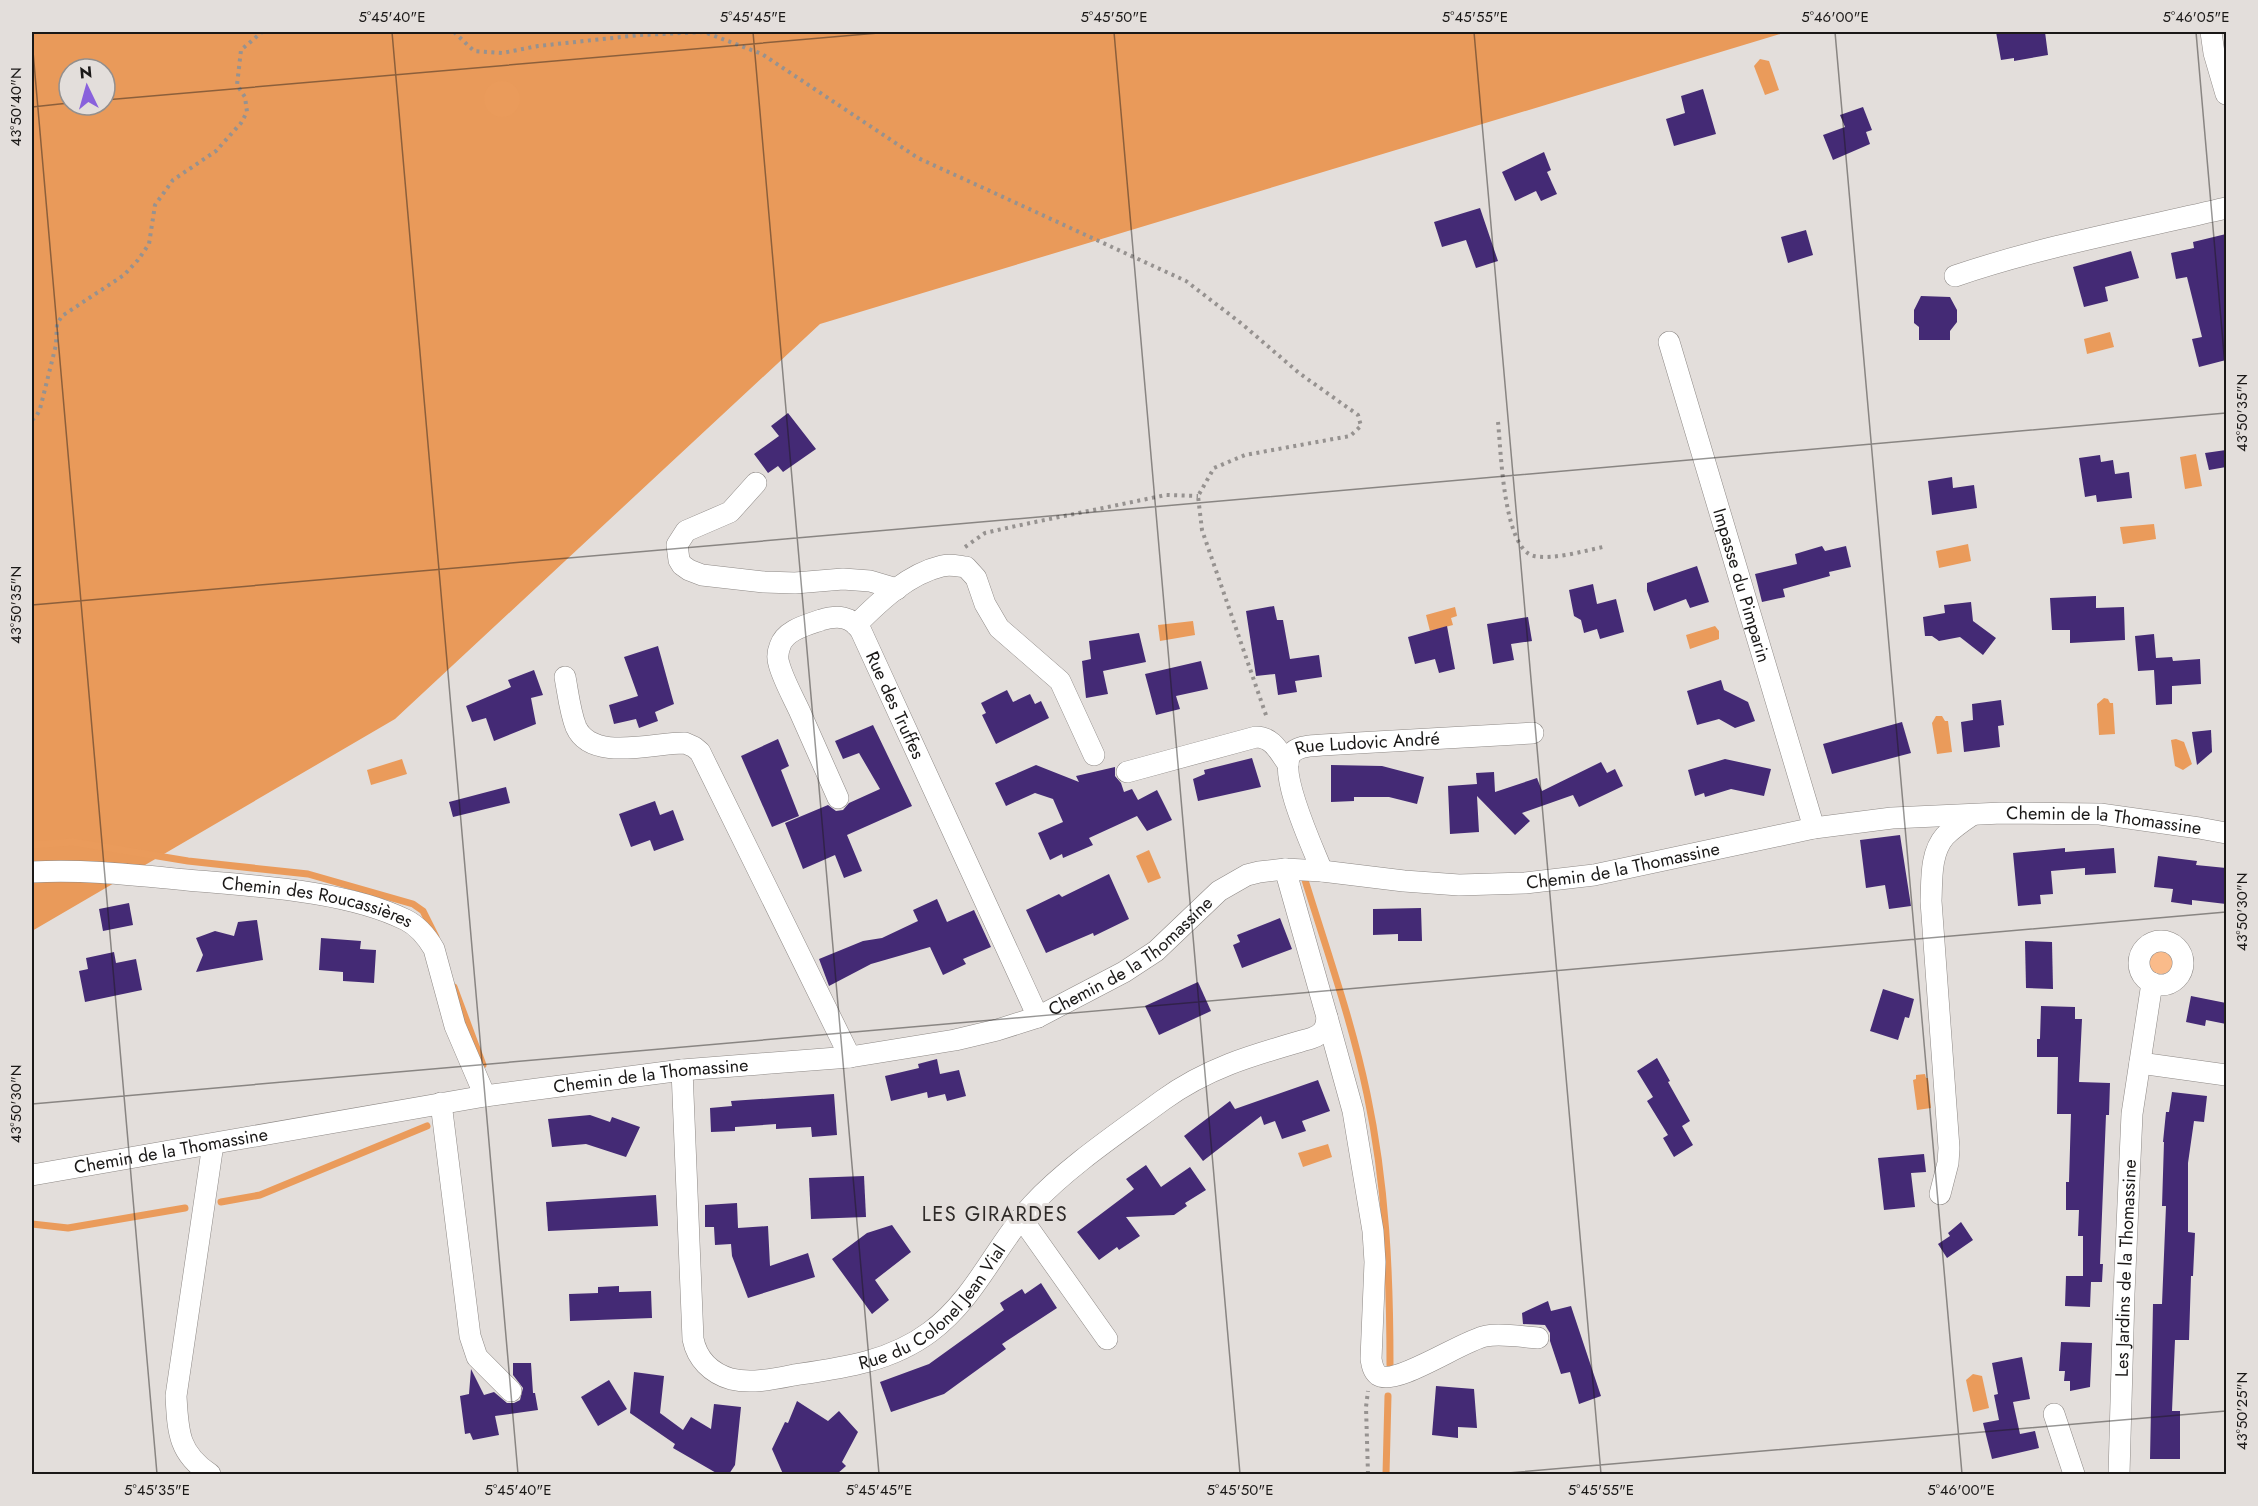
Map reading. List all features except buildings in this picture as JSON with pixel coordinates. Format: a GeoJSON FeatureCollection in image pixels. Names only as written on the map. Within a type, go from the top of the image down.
{"type":"FeatureCollection","features":[{"type":"Feature","properties":{"kind":"street"},"geometry":{"type":"LineString","coordinates":[[2211,32],[2214,53],[2226,94]]}},
{"type":"Feature","properties":{"kind":"street"},"geometry":{"type":"LineString","coordinates":[[1955,276],[2072,243],[2226,208]]}},
{"type":"Feature","properties":{"kind":"street","name":"Impasse du Pimparin"},"geometry":{"type":"LineString","coordinates":[[1669,342],[1814,828]]}},
{"type":"Feature","properties":{"kind":"street"},"geometry":{"type":"LineString","coordinates":[[756,483],[730,512],[686,531],[677,545],[682,565],[702,575],[764,582],[795,583],[851,579],[870,581],[897,589]]}},
{"type":"Feature","properties":{"kind":"street"},"geometry":{"type":"LineString","coordinates":[[838,798],[779,663],[780,644],[796,629],[838,616],[850,619],[856,625],[879,602],[897,589],[944,566],[966,567],[972,572],[985,604],[999,627],[1060,681],[1094,755]]}},
{"type":"Feature","properties":{"kind":"street","name":"Rue des Truffes"},"geometry":{"type":"LineString","coordinates":[[856,625],[1038,1017]]}},
{"type":"Feature","properties":{"kind":"street"},"geometry":{"type":"LineString","coordinates":[[565,677],[577,728],[584,737],[596,744],[614,748],[685,743],[700,752],[850,1057]]}},
{"type":"Feature","properties":{"kind":"street","name":"Rue Ludovic André"},"geometry":{"type":"LineString","coordinates":[[1322,871],[1289,785],[1288,764],[1291,755],[1304,747],[1533,733]]}},
{"type":"Feature","properties":{"kind":"street"},"geometry":{"type":"LineString","coordinates":[[1127,772],[1256,737],[1264,737],[1272,742],[1288,764]]}},
{"type":"Feature","properties":{"kind":"street"},"geometry":{"type":"LineString","coordinates":[[1940,1194],[1948,1163],[1949,1148],[1931,901],[1933,869],[1940,843],[1947,834],[1972,814]]}},
{"type":"Feature","properties":{"kind":"street","name":"Chemin de la Thomassine"},"geometry":{"type":"LineString","coordinates":[[32,1175],[485,1096],[682,1070],[850,1057],[955,1040],[1014,1026],[1038,1017],[1139,963],[1171,938],[1220,891],[1234,882],[1259,872],[1285,869],[1322,871],[1459,885],[1525,883],[1594,874],[1814,828],[1892,818],[1972,814],[2100,814],[2226,833]]}},
{"type":"Feature","properties":{"kind":"street"},"geometry":{"type":"LineString","coordinates":[[1285,869],[1353,1111],[1373,1231],[1375,1262],[1371,1359],[1374,1370],[1380,1377],[1388,1378],[1407,1373],[1485,1336],[1538,1338]]}},
{"type":"Feature","properties":{"kind":"street","name":"Chemin des Roucassières"},"geometry":{"type":"LineString","coordinates":[[32,872],[93,871],[282,889],[370,906],[409,921],[424,934],[435,949],[455,1026],[485,1096]]}},
{"type":"Feature","properties":{"kind":"street","name":"Les Jardins de la Thomassine"},"geometry":{"type":"LineString","coordinates":[[2119,1474],[2132,1114],[2151,983]]}},
{"type":"Feature","properties":{"kind":"street","name":"Rue du Colonel Jean Vial"},"geometry":{"type":"LineString","coordinates":[[682,1070],[695,1347],[704,1363],[725,1377],[742,1381],[772,1379],[848,1367],[874,1360],[911,1344],[938,1326],[965,1298],[1022,1219],[1046,1191],[1069,1172],[1182,1087],[1214,1069],[1319,1035],[1325,1029],[1327,1017]]}},
{"type":"Feature","properties":{"kind":"street"},"geometry":{"type":"LineString","coordinates":[[2140,1063],[2226,1075]]}},
{"type":"Feature","properties":{"kind":"street"},"geometry":{"type":"LineString","coordinates":[[441,1103],[470,1336],[477,1357],[511,1392]]}},
{"type":"Feature","properties":{"kind":"street"},"geometry":{"type":"LineString","coordinates":[[210,1474],[194,1462],[184,1449],[178,1431],[176,1396],[213,1144]]}},
{"type":"Feature","properties":{"kind":"street"},"geometry":{"type":"LineString","coordinates":[[1022,1219],[1107,1339]]}},
{"type":"Feature","properties":{"kind":"street"},"geometry":{"type":"LineString","coordinates":[[2054,1414],[2074,1474]]}},
{"type":"Feature","properties":{"kind":"path"},"geometry":{"type":"LineString","coordinates":[[32,420],[40,410],[56,345],[57,324],[62,316],[124,275],[138,260],[149,244],[155,206],[173,180],[216,151],[241,123],[247,112],[245,97],[237,84],[241,50],[262,32]]}},
{"type":"Feature","properties":{"kind":"path"},"geometry":{"type":"LineString","coordinates":[[454,32],[474,51],[502,53],[538,46],[640,34],[704,32],[762,54],[918,158],[1186,281],[1242,324],[1299,373],[1358,415],[1361,426],[1350,436],[1245,455],[1214,468],[1198,496],[1202,530],[1269,725]]}},
{"type":"Feature","properties":{"kind":"path"},"geometry":{"type":"LineString","coordinates":[[1498,422],[1508,510],[1513,532],[1524,552],[1534,557],[1551,556],[1603,547]]}},
{"type":"Feature","properties":{"kind":"path"},"geometry":{"type":"LineString","coordinates":[[944,566],[971,541],[985,533],[1166,495],[1198,496]]}},
{"type":"Feature","properties":{"kind":"path"},"geometry":{"type":"LineString","coordinates":[[1368,1474],[1366,1407],[1374,1370]]}},
{"type":"Feature","properties":{"kind":"shaded area"},"geometry":{"type":"Polygon","coordinates":[[[32,32],[1787,32],[820,324],[395,719],[32,931],[32,32]]]}},
{"type":"Feature","properties":{"kind":"shaded area"},"geometry":{"type":"Polygon","coordinates":[[[1760,59],[1769,61],[1779,90],[1765,95],[1754,66],[1760,59]]]}},
{"type":"Feature","properties":{"kind":"shaded area"},"geometry":{"type":"Polygon","coordinates":[[[502,81],[515,86],[520,99],[515,112],[502,117],[489,112],[484,99],[489,86],[502,81]]]}},
{"type":"Feature","properties":{"kind":"shaded area"},"geometry":{"type":"Polygon","coordinates":[[[2110,332],[2114,347],[2087,354],[2084,339],[2110,332]]]}},
{"type":"Feature","properties":{"kind":"shaded area"},"geometry":{"type":"Polygon","coordinates":[[[2196,454],[2202,486],[2185,489],[2180,457],[2196,454]]]}},
{"type":"Feature","properties":{"kind":"shaded area"},"geometry":{"type":"Polygon","coordinates":[[[2154,524],[2156,539],[2123,544],[2120,527],[2154,524]]]}},
{"type":"Feature","properties":{"kind":"shaded area"},"geometry":{"type":"Polygon","coordinates":[[[1968,544],[1971,561],[1939,568],[1936,551],[1968,544]]]}},
{"type":"Feature","properties":{"kind":"shaded area"},"geometry":{"type":"Polygon","coordinates":[[[1455,607],[1457,616],[1451,618],[1453,625],[1430,631],[1426,615],[1455,607]]]}},
{"type":"Feature","properties":{"kind":"shaded area"},"geometry":{"type":"Polygon","coordinates":[[[1193,621],[1195,635],[1160,641],[1158,625],[1193,621]]]}},
{"type":"Feature","properties":{"kind":"shaded area"},"geometry":{"type":"Polygon","coordinates":[[[1715,626],[1719,631],[1719,639],[1690,649],[1686,635],[1715,626]]]}},
{"type":"Feature","properties":{"kind":"shaded area"},"geometry":{"type":"Polygon","coordinates":[[[2104,698],[2113,703],[2115,734],[2099,735],[2097,704],[2104,698]]]}},
{"type":"Feature","properties":{"kind":"shaded area"},"geometry":{"type":"Polygon","coordinates":[[[1936,716],[1942,716],[1945,721],[1948,721],[1952,752],[1937,754],[1932,723],[1936,716]]]}},
{"type":"Feature","properties":{"kind":"shaded area"},"geometry":{"type":"Polygon","coordinates":[[[2171,740],[2184,742],[2192,764],[2183,770],[2175,766],[2171,740]]]}},
{"type":"Feature","properties":{"kind":"shaded area"},"geometry":{"type":"Polygon","coordinates":[[[402,759],[407,774],[371,785],[367,770],[402,759]]]}},
{"type":"Feature","properties":{"kind":"shaded area"},"geometry":{"type":"Polygon","coordinates":[[[1149,850],[1161,878],[1148,883],[1136,856],[1149,850]]]}},
{"type":"Feature","properties":{"kind":"shaded area"},"geometry":{"type":"Polygon","coordinates":[[[2161,950],[2166,951],[2172,957],[2172,967],[2166,973],[2161,974],[2156,973],[2150,967],[2149,962],[2150,957],[2156,951],[2161,950]]]}},
{"type":"Feature","properties":{"kind":"shaded area"},"geometry":{"type":"Polygon","coordinates":[[[1925,1074],[1928,1078],[1931,1108],[1917,1110],[1913,1080],[1916,1079],[1916,1075],[1925,1074]]]}},
{"type":"Feature","properties":{"kind":"shaded area"},"geometry":{"type":"Polygon","coordinates":[[[1328,1144],[1332,1157],[1303,1167],[1298,1153],[1328,1144]]]}},
{"type":"Feature","properties":{"kind":"shaded area"},"geometry":{"type":"Polygon","coordinates":[[[1973,1374],[1982,1376],[1989,1408],[1973,1412],[1966,1380],[1973,1374]]]}},
{"type":"Feature","properties":{"kind":"waterway"},"geometry":{"type":"LineString","coordinates":[[32,845],[73,842],[188,861],[308,874],[413,904],[423,911],[436,937]]}},
{"type":"Feature","properties":{"kind":"waterway"},"geometry":{"type":"LineString","coordinates":[[1305,880],[1354,1040],[1367,1094],[1379,1162],[1386,1229],[1390,1365]]}},
{"type":"Feature","properties":{"kind":"waterway"},"geometry":{"type":"LineString","coordinates":[[454,987],[483,1065]]}},
{"type":"Feature","properties":{"kind":"waterway"},"geometry":{"type":"LineString","coordinates":[[221,1202],[260,1195],[427,1126]]}},
{"type":"Feature","properties":{"kind":"waterway"},"geometry":{"type":"LineString","coordinates":[[32,1224],[68,1228],[185,1208]]}},
{"type":"Feature","properties":{"kind":"waterway"},"geometry":{"type":"LineString","coordinates":[[1386,1474],[1388,1396]]}},
{"type":"Feature","properties":{"kind":"district","name":"LES GIRARDES"},"geometry":{"type":"Point","coordinates":[995,1214]}}]}
